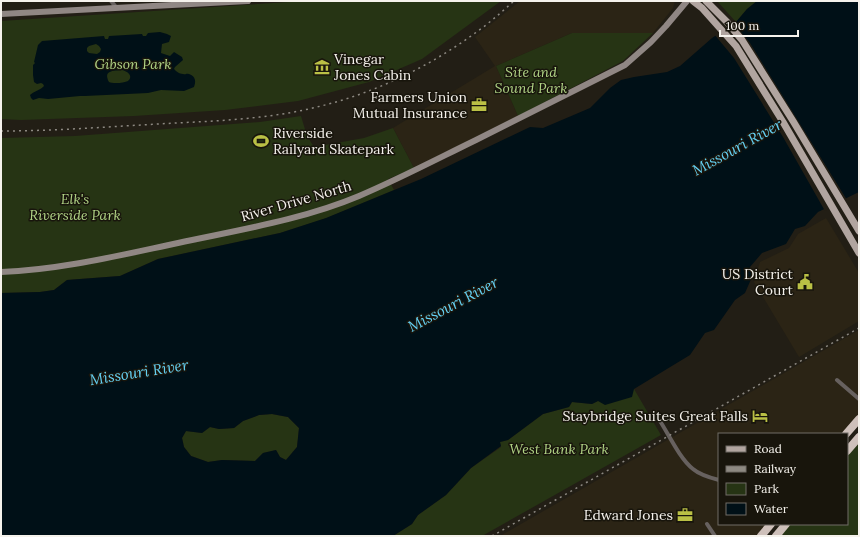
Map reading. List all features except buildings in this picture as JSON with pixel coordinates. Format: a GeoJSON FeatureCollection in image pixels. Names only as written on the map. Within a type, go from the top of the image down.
{"type":"FeatureCollection","features":[{"type":"Feature","properties":{"kind":"highway"},"geometry":{"type":"LineString","coordinates":[[847,433],[859,419]]}},
{"type":"Feature","properties":{"kind":"highway"},"geometry":{"type":"LineString","coordinates":[[848,450],[859,437]]}},
{"type":"Feature","properties":{"kind":"highway"},"geometry":{"type":"LineString","coordinates":[[761,536],[770,525]]}},
{"type":"Feature","properties":{"kind":"highway"},"geometry":{"type":"LineString","coordinates":[[776,536],[784,525]]}},
{"type":"Feature","properties":{"kind":"main road"},"geometry":{"type":"LineString","coordinates":[[1,14],[248,1]]}},
{"type":"Feature","properties":{"kind":"main road","name":"River Drive North"},"geometry":{"type":"LineString","coordinates":[[1,272],[28,270],[74,263],[251,228],[326,208],[359,196],[422,167],[625,65],[651,42],[687,1]]}},
{"type":"Feature","properties":{"kind":"main road"},"geometry":{"type":"LineString","coordinates":[[693,1],[702,8],[736,46],[783,122],[859,253]]}},
{"type":"Feature","properties":{"kind":"main road"},"geometry":{"type":"LineString","coordinates":[[707,2],[742,40],[858,227]]}},
{"type":"Feature","properties":{"kind":"street"},"geometry":{"type":"LineString","coordinates":[[112,1],[116,7]]}},
{"type":"Feature","properties":{"kind":"street"},"geometry":{"type":"LineString","coordinates":[[837,380],[859,399]]}},
{"type":"Feature","properties":{"kind":"street"},"geometry":{"type":"LineString","coordinates":[[660,421],[682,456],[694,470],[718,480]]}},
{"type":"Feature","properties":{"kind":"street"},"geometry":{"type":"LineString","coordinates":[[707,524],[715,536]]}},
{"type":"Feature","properties":{"kind":"shaded area"},"geometry":{"type":"Polygon","coordinates":[[[520,1],[675,1],[673,8],[653,33],[572,33],[496,66],[518,116],[414,168],[393,128],[495,66],[475,37],[520,1]]]}},
{"type":"Feature","properties":{"kind":"shaded area"},"geometry":{"type":"Polygon","coordinates":[[[826,218],[859,273],[859,321],[799,357],[754,282],[760,262],[789,248],[798,234],[826,218]]]}},
{"type":"Feature","properties":{"kind":"shaded area"},"geometry":{"type":"Polygon","coordinates":[[[859,330],[859,419],[847,433],[718,433],[718,525],[771,525],[761,536],[500,536],[859,330]]]}},
{"type":"Feature","properties":{"kind":"green space","name":"Gibson Park"},"geometry":{"type":"Polygon","coordinates":[[[304,1],[501,1],[422,59],[369,82],[298,101],[225,110],[134,116],[21,120],[1,119],[1,21],[304,1]]]}},
{"type":"Feature","properties":{"kind":"green space"},"geometry":{"type":"Polygon","coordinates":[[[717,1],[757,1],[747,9],[736,22],[717,1]]]}},
{"type":"Feature","properties":{"kind":"green space","name":"Site and Sound Park"},"geometry":{"type":"Polygon","coordinates":[[[572,33],[653,33],[623,61],[518,116],[496,66],[572,33]]]}},
{"type":"Feature","properties":{"kind":"green space","name":"Elk's Riverside Park"},"geometry":{"type":"Polygon","coordinates":[[[301,116],[307,136],[314,147],[364,138],[393,128],[414,168],[388,179],[394,190],[327,218],[280,233],[158,259],[120,276],[67,280],[54,290],[40,292],[1,293],[1,138],[75,136],[260,122],[301,116]]]}},
{"type":"Feature","properties":{"kind":"green space","name":"West Bank Park"},"geometry":{"type":"Polygon","coordinates":[[[634,389],[661,435],[482,536],[393,536],[412,524],[418,515],[446,495],[471,468],[501,447],[500,442],[508,440],[543,414],[569,407],[572,402],[592,404],[634,389]]]}},
{"type":"Feature","properties":{"kind":"green space"},"geometry":{"type":"Polygon","coordinates":[[[272,414],[288,417],[299,428],[297,447],[286,460],[280,457],[276,450],[263,453],[255,461],[222,460],[208,462],[191,456],[184,447],[182,438],[186,431],[202,433],[210,427],[219,429],[234,428],[243,421],[259,415],[272,414]]]}},
{"type":"Feature","properties":{"kind":"green space"},"geometry":{"type":"Polygon","coordinates":[[[859,437],[859,536],[776,536],[785,525],[848,525],[848,450],[859,437]]]}},
{"type":"Feature","properties":{"kind":"water","name":"Missouri River"},"geometry":{"type":"Polygon","coordinates":[[[757,1],[859,1],[859,192],[818,212],[805,226],[795,229],[786,244],[762,253],[750,267],[752,277],[745,293],[735,300],[714,330],[705,333],[690,355],[634,389],[632,397],[605,405],[598,401],[592,404],[572,402],[569,407],[543,414],[508,440],[500,442],[501,446],[471,468],[446,495],[418,515],[412,524],[393,536],[1,536],[1,293],[40,292],[54,290],[67,280],[120,276],[158,259],[280,233],[326,218],[421,179],[530,127],[543,128],[590,108],[610,88],[621,80],[667,72],[680,66],[712,38],[736,22],[747,9],[757,1]],[[272,414],[259,415],[243,421],[234,428],[219,429],[210,427],[202,433],[186,431],[182,438],[184,447],[191,456],[208,462],[222,460],[255,461],[263,453],[276,450],[280,457],[286,460],[297,447],[299,428],[288,417],[272,414]]]}},
{"type":"Feature","properties":{"kind":"water"},"geometry":{"type":"Polygon","coordinates":[[[160,32],[171,36],[169,42],[162,44],[161,53],[170,56],[174,52],[182,57],[183,60],[174,69],[180,74],[189,74],[193,76],[195,81],[194,87],[184,91],[161,90],[148,93],[48,99],[39,98],[33,100],[31,98],[30,95],[33,92],[44,86],[41,83],[37,84],[34,82],[33,75],[33,65],[35,63],[38,45],[42,41],[104,36],[105,39],[108,39],[109,36],[142,34],[143,36],[146,36],[148,33],[160,32]],[[96,44],[87,48],[89,53],[97,54],[100,52],[101,49],[96,44]],[[122,70],[108,73],[107,78],[109,82],[118,83],[128,81],[130,76],[126,71],[122,70]]]}},
{"type":"Feature","properties":{"kind":"pier"},"geometry":{"type":"Polygon","coordinates":[[[733,22],[750,43],[847,200],[825,211],[783,137],[734,58],[714,34],[733,22]]]}},
{"type":"Feature","properties":{"kind":"railway"},"geometry":{"type":"LineString","coordinates":[[1,131],[79,129],[238,119],[278,115],[317,107],[340,101],[384,85],[406,75],[467,39],[514,1]]}},
{"type":"Feature","properties":{"kind":"railway"},"geometry":{"type":"LineString","coordinates":[[492,536],[859,328]]}},
{"type":"Feature","properties":{"kind":"place","name":"Vinegar Jones Cabin"},"geometry":{"type":"Point","coordinates":[322,67]}},
{"type":"Feature","properties":{"kind":"place","name":"Farmers Union Mutual Insurance"},"geometry":{"type":"Point","coordinates":[479,105]}},
{"type":"Feature","properties":{"kind":"place","name":"Riverside Railyard Skatepark"},"geometry":{"type":"Point","coordinates":[261,141]}},
{"type":"Feature","properties":{"kind":"place","name":"US District Court"},"geometry":{"type":"Point","coordinates":[805,282]}},
{"type":"Feature","properties":{"kind":"place","name":"Staybridge Suites Great Falls"},"geometry":{"type":"Point","coordinates":[760,416]}},
{"type":"Feature","properties":{"kind":"place","name":"Edward Jones"},"geometry":{"type":"Point","coordinates":[685,515]}}]}
